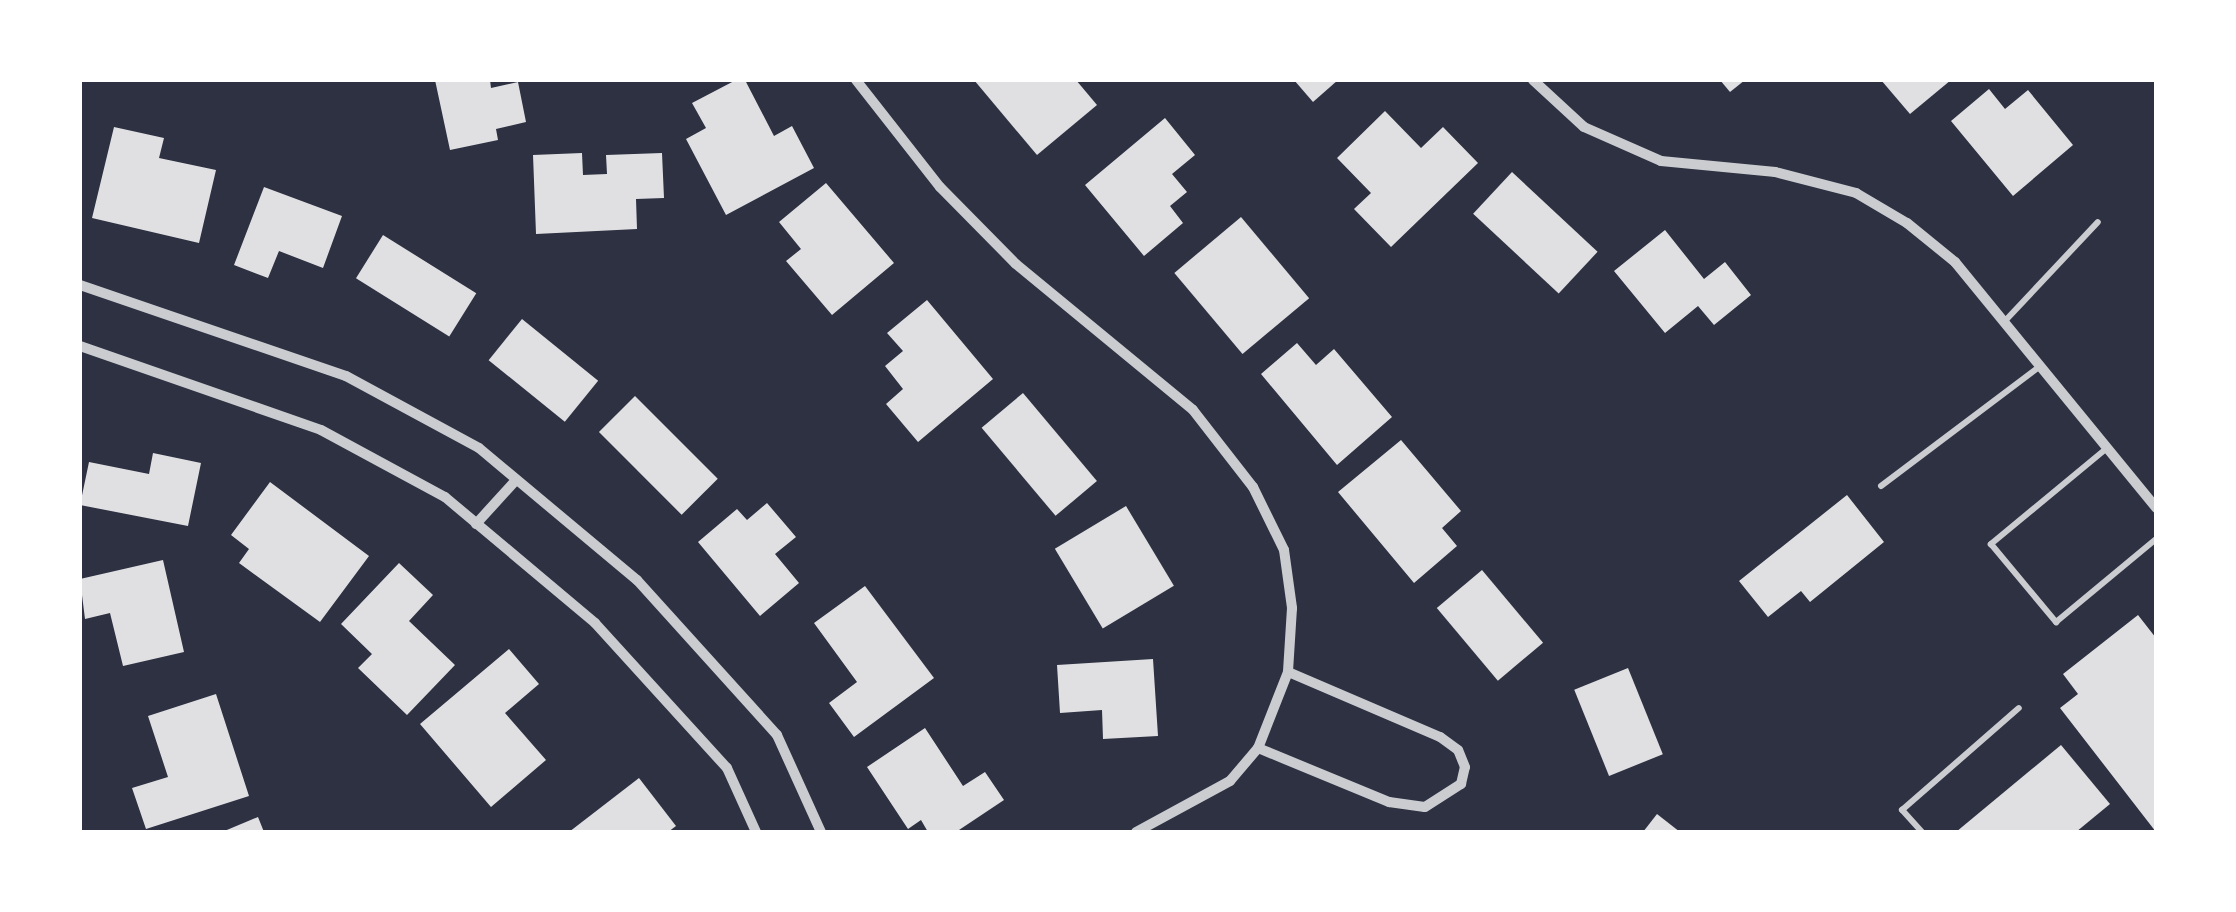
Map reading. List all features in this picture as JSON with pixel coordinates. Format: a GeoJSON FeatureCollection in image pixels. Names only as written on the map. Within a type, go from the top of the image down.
{"type":"FeatureCollection","features":[{"type":"Feature","properties":{"kind":"street"},"geometry":{"type":"LineString","coordinates":[[856,80],[966,212],[1016,264],[1193,410],[1254,487],[1284,550],[1292,608],[1288,672],[1258,748],[1230,781],[1136,832]]}},
{"type":"Feature","properties":{"kind":"street"},"geometry":{"type":"LineString","coordinates":[[1533,80],[1584,127],[1661,161],[1774,172],[1856,193],[1955,262],[2156,508]]}},
{"type":"Feature","properties":{"kind":"street"},"geometry":{"type":"LineString","coordinates":[[80,285],[346,376],[479,448],[636,580],[777,735],[821,832]]}},
{"type":"Feature","properties":{"kind":"street"},"geometry":{"type":"LineString","coordinates":[[80,346],[321,430],[445,498],[595,623],[714,754],[756,832]]}},
{"type":"Feature","properties":{"kind":"street"},"geometry":{"type":"LineString","coordinates":[[476,524],[516,480]]}},
{"type":"Feature","properties":{"kind":"street"},"geometry":{"type":"LineString","coordinates":[[1258,748],[1389,802],[1425,807],[1447,799],[1460,784],[1465,767],[1458,750],[1288,672]]}},
{"type":"Feature","properties":{"kind":"lane"},"geometry":{"type":"LineString","coordinates":[[2004,322],[2098,222]]}},
{"type":"Feature","properties":{"kind":"lane"},"geometry":{"type":"LineString","coordinates":[[1881,486],[2040,366]]}},
{"type":"Feature","properties":{"kind":"lane"},"geometry":{"type":"LineString","coordinates":[[2107,448],[1991,544],[2056,622],[2156,539]]}},
{"type":"Feature","properties":{"kind":"lane"},"geometry":{"type":"LineString","coordinates":[[1922,832],[1902,810],[2020,708]]}},
{"type":"Feature","properties":{"kind":"building"},"geometry":{"type":"Polygon","coordinates":[[[435,80],[490,80],[491,88],[518,82],[526,122],[496,129],[498,140],[450,150],[435,80]]]}},
{"type":"Feature","properties":{"kind":"building"},"geometry":{"type":"Polygon","coordinates":[[[736,80],[745,80],[774,136],[792,126],[814,168],[726,215],[686,139],[706,128],[692,103],[736,80]]]}},
{"type":"Feature","properties":{"kind":"building"},"geometry":{"type":"Polygon","coordinates":[[[974,80],[1076,80],[1097,105],[1037,155],[974,80]]]}},
{"type":"Feature","properties":{"kind":"building"},"geometry":{"type":"Polygon","coordinates":[[[1294,80],[1338,80],[1313,102],[1294,80]]]}},
{"type":"Feature","properties":{"kind":"building"},"geometry":{"type":"Polygon","coordinates":[[[1720,80],[1745,80],[1730,92],[1720,80]]]}},
{"type":"Feature","properties":{"kind":"building"},"geometry":{"type":"Polygon","coordinates":[[[1881,80],[1951,80],[1910,114],[1881,80]]]}},
{"type":"Feature","properties":{"kind":"building"},"geometry":{"type":"Polygon","coordinates":[[[1989,89],[2005,109],[2028,90],[2073,145],[2013,196],[1951,121],[1989,89]]]}},
{"type":"Feature","properties":{"kind":"building"},"geometry":{"type":"Polygon","coordinates":[[[1385,111],[1421,148],[1443,127],[1478,163],[1391,247],[1354,209],[1371,193],[1337,158],[1385,111]]]}},
{"type":"Feature","properties":{"kind":"building"},"geometry":{"type":"Polygon","coordinates":[[[1165,118],[1195,155],[1172,174],[1187,192],[1170,206],[1183,223],[1144,256],[1085,185],[1165,118]]]}},
{"type":"Feature","properties":{"kind":"building"},"geometry":{"type":"Polygon","coordinates":[[[114,127],[164,138],[159,158],[216,170],[199,243],[92,218],[114,127]]]}},
{"type":"Feature","properties":{"kind":"building"},"geometry":{"type":"Polygon","coordinates":[[[582,153],[583,175],[607,174],[606,155],[662,153],[664,198],[636,199],[637,229],[536,234],[533,155],[582,153]]]}},
{"type":"Feature","properties":{"kind":"building"},"geometry":{"type":"Polygon","coordinates":[[[1512,172],[1598,252],[1559,293],[1473,214],[1512,172]]]}},
{"type":"Feature","properties":{"kind":"building"},"geometry":{"type":"Polygon","coordinates":[[[826,183],[894,263],[832,315],[786,261],[801,249],[779,222],[826,183]]]}},
{"type":"Feature","properties":{"kind":"building"},"geometry":{"type":"Polygon","coordinates":[[[264,187],[342,216],[323,268],[279,251],[268,278],[234,265],[264,187]]]}},
{"type":"Feature","properties":{"kind":"building"},"geometry":{"type":"Polygon","coordinates":[[[1241,217],[1309,298],[1242,354],[1174,273],[1241,217]]]}},
{"type":"Feature","properties":{"kind":"building"},"geometry":{"type":"Polygon","coordinates":[[[1665,230],[1704,279],[1725,262],[1751,295],[1714,325],[1698,306],[1665,333],[1614,271],[1665,230]]]}},
{"type":"Feature","properties":{"kind":"building"},"geometry":{"type":"Polygon","coordinates":[[[383,235],[476,293],[449,337],[356,278],[383,235]]]}},
{"type":"Feature","properties":{"kind":"building"},"geometry":{"type":"Polygon","coordinates":[[[927,300],[993,379],[918,442],[886,404],[903,389],[885,366],[903,351],[887,333],[927,300]]]}},
{"type":"Feature","properties":{"kind":"building"},"geometry":{"type":"Polygon","coordinates":[[[522,319],[598,381],[565,422],[489,360],[522,319]]]}},
{"type":"Feature","properties":{"kind":"building"},"geometry":{"type":"Polygon","coordinates":[[[1297,343],[1316,365],[1334,349],[1392,417],[1337,465],[1261,374],[1297,343]]]}},
{"type":"Feature","properties":{"kind":"building"},"geometry":{"type":"Polygon","coordinates":[[[1023,393],[1097,481],[1056,516],[982,428],[1023,393]]]}},
{"type":"Feature","properties":{"kind":"building"},"geometry":{"type":"Polygon","coordinates":[[[635,396],[718,479],[682,515],[599,432],[635,396]]]}},
{"type":"Feature","properties":{"kind":"building"},"geometry":{"type":"Polygon","coordinates":[[[1401,440],[1461,511],[1442,528],[1457,546],[1414,583],[1338,492],[1401,440]]]}},
{"type":"Feature","properties":{"kind":"building"},"geometry":{"type":"Polygon","coordinates":[[[153,453],[201,463],[188,526],[80,505],[89,462],[149,474],[153,453]]]}},
{"type":"Feature","properties":{"kind":"building"},"geometry":{"type":"Polygon","coordinates":[[[270,482],[369,556],[320,622],[239,563],[249,549],[231,535],[270,482]]]}},
{"type":"Feature","properties":{"kind":"building"},"geometry":{"type":"Polygon","coordinates":[[[1847,495],[1884,542],[1810,602],[1801,591],[1768,617],[1739,581],[1847,495]]]}},
{"type":"Feature","properties":{"kind":"building"},"geometry":{"type":"Polygon","coordinates":[[[767,503],[796,537],[775,554],[799,583],[760,616],[698,542],[737,509],[747,520],[767,503]]]}},
{"type":"Feature","properties":{"kind":"building"},"geometry":{"type":"Polygon","coordinates":[[[1126,506],[1174,586],[1103,628],[1055,549],[1126,506]]]}},
{"type":"Feature","properties":{"kind":"building"},"geometry":{"type":"Polygon","coordinates":[[[163,560],[184,652],[123,666],[110,613],[85,619],[80,579],[163,560]]]}},
{"type":"Feature","properties":{"kind":"building"},"geometry":{"type":"Polygon","coordinates":[[[399,563],[433,595],[409,621],[455,665],[407,715],[358,668],[372,654],[341,624],[399,563]]]}},
{"type":"Feature","properties":{"kind":"building"},"geometry":{"type":"Polygon","coordinates":[[[1482,570],[1543,643],[1498,681],[1437,608],[1482,570]]]}},
{"type":"Feature","properties":{"kind":"building"},"geometry":{"type":"Polygon","coordinates":[[[865,586],[934,678],[854,737],[829,703],[857,682],[814,623],[865,586]]]}},
{"type":"Feature","properties":{"kind":"building"},"geometry":{"type":"Polygon","coordinates":[[[2138,615],[2156,638],[2156,832],[2060,708],[2078,694],[2063,674],[2138,615]]]}},
{"type":"Feature","properties":{"kind":"building"},"geometry":{"type":"Polygon","coordinates":[[[509,649],[539,684],[505,713],[546,760],[491,807],[420,724],[509,649]]]}},
{"type":"Feature","properties":{"kind":"building"},"geometry":{"type":"Polygon","coordinates":[[[1153,659],[1158,736],[1103,739],[1102,710],[1060,713],[1057,665],[1153,659]]]}},
{"type":"Feature","properties":{"kind":"building"},"geometry":{"type":"Polygon","coordinates":[[[1628,668],[1663,754],[1609,776],[1574,690],[1628,668]]]}},
{"type":"Feature","properties":{"kind":"building"},"geometry":{"type":"Polygon","coordinates":[[[216,694],[249,796],[146,829],[132,788],[168,777],[148,716],[216,694]]]}},
{"type":"Feature","properties":{"kind":"building"},"geometry":{"type":"Polygon","coordinates":[[[925,728],[963,786],[985,772],[1004,800],[956,832],[928,832],[921,820],[908,829],[867,767],[925,728]]]}},
{"type":"Feature","properties":{"kind":"building"},"geometry":{"type":"Polygon","coordinates":[[[2061,745],[2110,804],[2076,832],[1956,832],[2061,745]]]}},
{"type":"Feature","properties":{"kind":"building"},"geometry":{"type":"Polygon","coordinates":[[[639,778],[676,826],[668,832],[569,832],[639,778]]]}},
{"type":"Feature","properties":{"kind":"building"},"geometry":{"type":"Polygon","coordinates":[[[1657,814],[1680,832],[1643,832],[1657,814]]]}},
{"type":"Feature","properties":{"kind":"building"},"geometry":{"type":"Polygon","coordinates":[[[258,817],[264,832],[222,832],[258,817]]]}}]}
